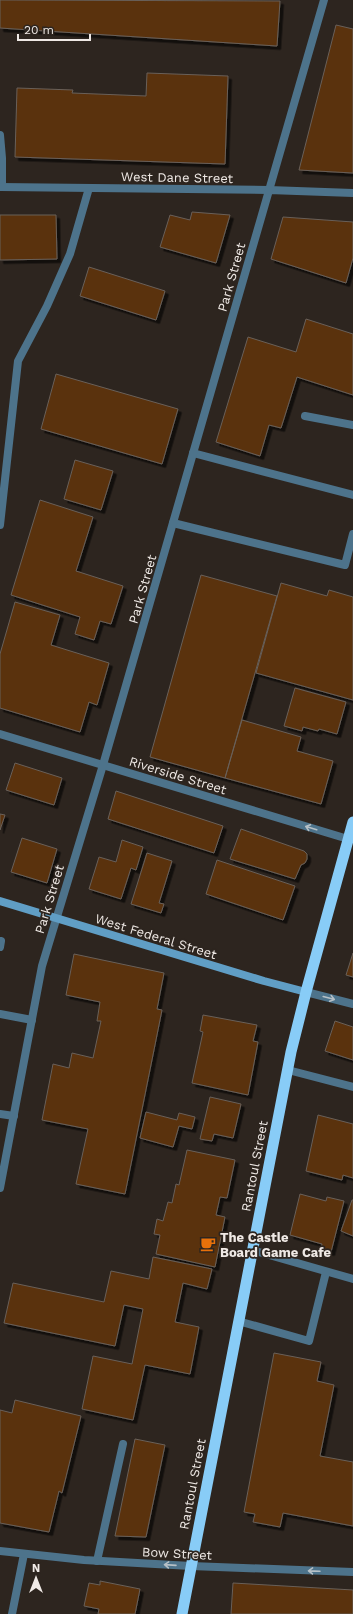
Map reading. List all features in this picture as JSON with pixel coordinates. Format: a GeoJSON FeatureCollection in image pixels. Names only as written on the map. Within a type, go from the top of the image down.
{"type":"FeatureCollection","features":[{"type":"Feature","properties":{"kind":"highway","name":"Rantoul Street"},"geometry":{"type":"LineString","coordinates":[[182,1614],[288,1070],[306,992],[353,822]]}},
{"type":"Feature","properties":{"kind":"main road","name":"West Federal Street"},"geometry":{"type":"LineString","coordinates":[[0,901],[264,981],[306,992]]}},
{"type":"Feature","properties":{"kind":"street","name":"Park Street"},"geometry":{"type":"LineString","coordinates":[[0,1188],[2,1164],[14,1116],[42,966],[103,766],[324,0]]}},
{"type":"Feature","properties":{"kind":"street"},"geometry":{"type":"LineString","coordinates":[[0,134],[2,158],[1,187]]}},
{"type":"Feature","properties":{"kind":"street","name":"West Dane Street"},"geometry":{"type":"LineString","coordinates":[[1,187],[268,190],[353,193]]}},
{"type":"Feature","properties":{"kind":"street"},"geometry":{"type":"LineString","coordinates":[[0,525],[18,361],[47,306],[70,254],[88,188]]}},
{"type":"Feature","properties":{"kind":"street"},"geometry":{"type":"LineString","coordinates":[[305,416],[353,425]]}},
{"type":"Feature","properties":{"kind":"street"},"geometry":{"type":"LineString","coordinates":[[193,453],[353,495]]}},
{"type":"Feature","properties":{"kind":"street"},"geometry":{"type":"LineString","coordinates":[[173,523],[345,565],[353,534]]}},
{"type":"Feature","properties":{"kind":"street","name":"Riverside Street"},"geometry":{"type":"LineString","coordinates":[[0,734],[348,839]]}},
{"type":"Feature","properties":{"kind":"street"},"geometry":{"type":"LineString","coordinates":[[306,992],[353,1004]]}},
{"type":"Feature","properties":{"kind":"street"},"geometry":{"type":"LineString","coordinates":[[0,1014],[32,1020]]}},
{"type":"Feature","properties":{"kind":"street"},"geometry":{"type":"LineString","coordinates":[[288,1070],[353,1087]]}},
{"type":"Feature","properties":{"kind":"street"},"geometry":{"type":"LineString","coordinates":[[0,1114],[14,1116]]}},
{"type":"Feature","properties":{"kind":"street"},"geometry":{"type":"LineString","coordinates":[[252,1250],[353,1279]]}},
{"type":"Feature","properties":{"kind":"street"},"geometry":{"type":"LineString","coordinates":[[238,1321],[309,1341],[326,1272]]}},
{"type":"Feature","properties":{"kind":"street"},"geometry":{"type":"LineString","coordinates":[[97,1561],[123,1444]]}},
{"type":"Feature","properties":{"kind":"street","name":"Bow Street"},"geometry":{"type":"LineString","coordinates":[[0,1550],[24,1554],[97,1561],[353,1572]]}},
{"type":"Feature","properties":{"kind":"street"},"geometry":{"type":"LineString","coordinates":[[12,1614],[24,1554]]}},
{"type":"Feature","properties":{"kind":"building"},"geometry":{"type":"Polygon","coordinates":[[[0,0],[280,1],[277,46],[0,28],[0,0]]]}},
{"type":"Feature","properties":{"kind":"building"},"geometry":{"type":"Polygon","coordinates":[[[336,25],[353,29],[353,173],[299,170],[336,25]]]}},
{"type":"Feature","properties":{"kind":"building"},"geometry":{"type":"Polygon","coordinates":[[[147,73],[228,76],[225,164],[15,157],[17,88],[73,90],[72,93],[146,96],[147,73]]]}},
{"type":"Feature","properties":{"kind":"building"},"geometry":{"type":"Polygon","coordinates":[[[192,212],[230,215],[216,263],[160,247],[170,215],[190,220],[192,212]]]}},
{"type":"Feature","properties":{"kind":"building"},"geometry":{"type":"Polygon","coordinates":[[[0,215],[56,215],[57,259],[0,260],[0,215]]]}},
{"type":"Feature","properties":{"kind":"building"},"geometry":{"type":"Polygon","coordinates":[[[283,217],[353,222],[353,258],[346,283],[271,259],[283,217]]]}},
{"type":"Feature","properties":{"kind":"building"},"geometry":{"type":"Polygon","coordinates":[[[89,267],[165,291],[156,320],[80,296],[89,267]]]}},
{"type":"Feature","properties":{"kind":"building"},"geometry":{"type":"Polygon","coordinates":[[[306,319],[353,334],[353,395],[297,377],[281,428],[269,425],[260,456],[216,442],[248,337],[296,352],[306,319]]]}},
{"type":"Feature","properties":{"kind":"building"},"geometry":{"type":"Polygon","coordinates":[[[56,374],[178,409],[162,464],[41,429],[56,374]]]}},
{"type":"Feature","properties":{"kind":"building"},"geometry":{"type":"Polygon","coordinates":[[[75,460],[113,471],[101,510],[64,499],[75,460]]]}},
{"type":"Feature","properties":{"kind":"building"},"geometry":{"type":"Polygon","coordinates":[[[40,500],[93,517],[76,571],[123,586],[111,624],[100,621],[94,640],[75,634],[80,617],[11,595],[40,500]]]}},
{"type":"Feature","properties":{"kind":"building"},"geometry":{"type":"Polygon","coordinates":[[[201,575],[277,596],[225,778],[150,757],[201,575]]]}},
{"type":"Feature","properties":{"kind":"building"},"geometry":{"type":"Polygon","coordinates":[[[281,583],[327,596],[329,590],[353,597],[353,700],[256,673],[281,583]]]}},
{"type":"Feature","properties":{"kind":"building"},"geometry":{"type":"Polygon","coordinates":[[[15,602],[60,615],[51,645],[109,663],[97,705],[89,702],[80,732],[0,708],[0,654],[15,602]]]}},
{"type":"Feature","properties":{"kind":"building"},"geometry":{"type":"Polygon","coordinates":[[[295,688],[346,702],[337,734],[319,729],[318,731],[303,727],[302,731],[284,726],[295,688]]]}},
{"type":"Feature","properties":{"kind":"building"},"geometry":{"type":"Polygon","coordinates":[[[242,720],[301,737],[297,751],[333,761],[321,804],[225,778],[242,720]]]}},
{"type":"Feature","properties":{"kind":"building"},"geometry":{"type":"Polygon","coordinates":[[[15,763],[62,778],[54,805],[6,790],[15,763]]]}},
{"type":"Feature","properties":{"kind":"building"},"geometry":{"type":"Polygon","coordinates":[[[116,791],[223,826],[214,853],[108,819],[116,791]]]}},
{"type":"Feature","properties":{"kind":"building"},"geometry":{"type":"Polygon","coordinates":[[[0,814],[5,815],[0,830],[0,814]]]}},
{"type":"Feature","properties":{"kind":"building"},"geometry":{"type":"Polygon","coordinates":[[[241,829],[304,851],[307,854],[307,859],[305,863],[301,865],[295,879],[230,859],[241,829]]]}},
{"type":"Feature","properties":{"kind":"building"},"geometry":{"type":"Polygon","coordinates":[[[22,838],[57,849],[47,883],[11,872],[22,838]]]}},
{"type":"Feature","properties":{"kind":"building"},"geometry":{"type":"Polygon","coordinates":[[[122,840],[143,847],[136,870],[131,868],[121,899],[89,889],[99,857],[116,862],[122,840]]]}},
{"type":"Feature","properties":{"kind":"building"},"geometry":{"type":"Polygon","coordinates":[[[147,853],[172,861],[159,903],[164,904],[161,913],[131,904],[147,853]]]}},
{"type":"Feature","properties":{"kind":"building"},"geometry":{"type":"Polygon","coordinates":[[[217,860],[295,886],[283,920],[206,894],[217,860]]]}},
{"type":"Feature","properties":{"kind":"building"},"geometry":{"type":"Polygon","coordinates":[[[353,953],[353,977],[346,975],[353,953]]]}},
{"type":"Feature","properties":{"kind":"building"},"geometry":{"type":"Polygon","coordinates":[[[74,954],[164,973],[157,1009],[162,1010],[125,1194],[76,1184],[88,1129],[42,1120],[53,1064],[69,1068],[72,1053],[93,1058],[101,1021],[97,1021],[100,1002],[66,995],[74,954]]]}},
{"type":"Feature","properties":{"kind":"building"},"geometry":{"type":"Polygon","coordinates":[[[203,1015],[257,1025],[253,1041],[258,1042],[248,1095],[192,1083],[203,1032],[200,1031],[203,1015]]]}},
{"type":"Feature","properties":{"kind":"building"},"geometry":{"type":"Polygon","coordinates":[[[335,1021],[353,1027],[353,1060],[325,1051],[335,1021]]]}},
{"type":"Feature","properties":{"kind":"building"},"geometry":{"type":"Polygon","coordinates":[[[210,1097],[241,1104],[233,1138],[214,1134],[212,1141],[200,1139],[210,1097]]]}},
{"type":"Feature","properties":{"kind":"building"},"geometry":{"type":"Polygon","coordinates":[[[146,1112],[177,1120],[179,1113],[195,1117],[192,1129],[179,1126],[173,1147],[140,1138],[146,1112]]]}},
{"type":"Feature","properties":{"kind":"building"},"geometry":{"type":"Polygon","coordinates":[[[318,1115],[353,1124],[353,1178],[343,1175],[342,1180],[306,1171],[318,1115]]]}},
{"type":"Feature","properties":{"kind":"building"},"geometry":{"type":"Polygon","coordinates":[[[187,1150],[235,1160],[227,1198],[220,1197],[216,1215],[225,1217],[215,1267],[156,1254],[160,1235],[154,1234],[157,1219],[163,1221],[168,1202],[172,1203],[176,1184],[179,1185],[187,1150]]]}},
{"type":"Feature","properties":{"kind":"building"},"geometry":{"type":"Polygon","coordinates":[[[300,1194],[326,1201],[327,1197],[344,1201],[331,1252],[321,1250],[322,1244],[290,1235],[300,1194]]]}},
{"type":"Feature","properties":{"kind":"building"},"geometry":{"type":"Polygon","coordinates":[[[353,1200],[353,1236],[341,1231],[353,1200]]]}},
{"type":"Feature","properties":{"kind":"building"},"geometry":{"type":"Polygon","coordinates":[[[153,1257],[212,1269],[207,1289],[183,1283],[175,1322],[199,1327],[190,1374],[145,1365],[133,1420],[82,1409],[93,1356],[132,1364],[143,1309],[124,1305],[115,1346],[4,1323],[13,1283],[104,1302],[111,1271],[149,1279],[153,1257]]]}},
{"type":"Feature","properties":{"kind":"building"},"geometry":{"type":"Polygon","coordinates":[[[274,1353],[321,1362],[317,1381],[334,1385],[320,1456],[353,1462],[353,1526],[283,1513],[280,1527],[253,1522],[255,1514],[244,1512],[274,1353]]]}},
{"type":"Feature","properties":{"kind":"building"},"geometry":{"type":"Polygon","coordinates":[[[15,1400],[81,1416],[62,1493],[59,1491],[49,1532],[0,1523],[0,1410],[12,1413],[15,1400]]]}},
{"type":"Feature","properties":{"kind":"building"},"geometry":{"type":"Polygon","coordinates":[[[135,1439],[165,1445],[146,1537],[115,1536],[135,1439]]]}},
{"type":"Feature","properties":{"kind":"building"},"geometry":{"type":"Polygon","coordinates":[[[100,1581],[140,1589],[135,1614],[98,1614],[99,1609],[84,1606],[89,1583],[100,1585],[100,1581]]]}},
{"type":"Feature","properties":{"kind":"building"},"geometry":{"type":"Polygon","coordinates":[[[233,1583],[353,1590],[353,1614],[231,1614],[233,1583]]]}},
{"type":"Feature","properties":{"kind":"place","name":"The Castle Board Game Cafe"},"geometry":{"type":"Point","coordinates":[208,1244]}}]}
